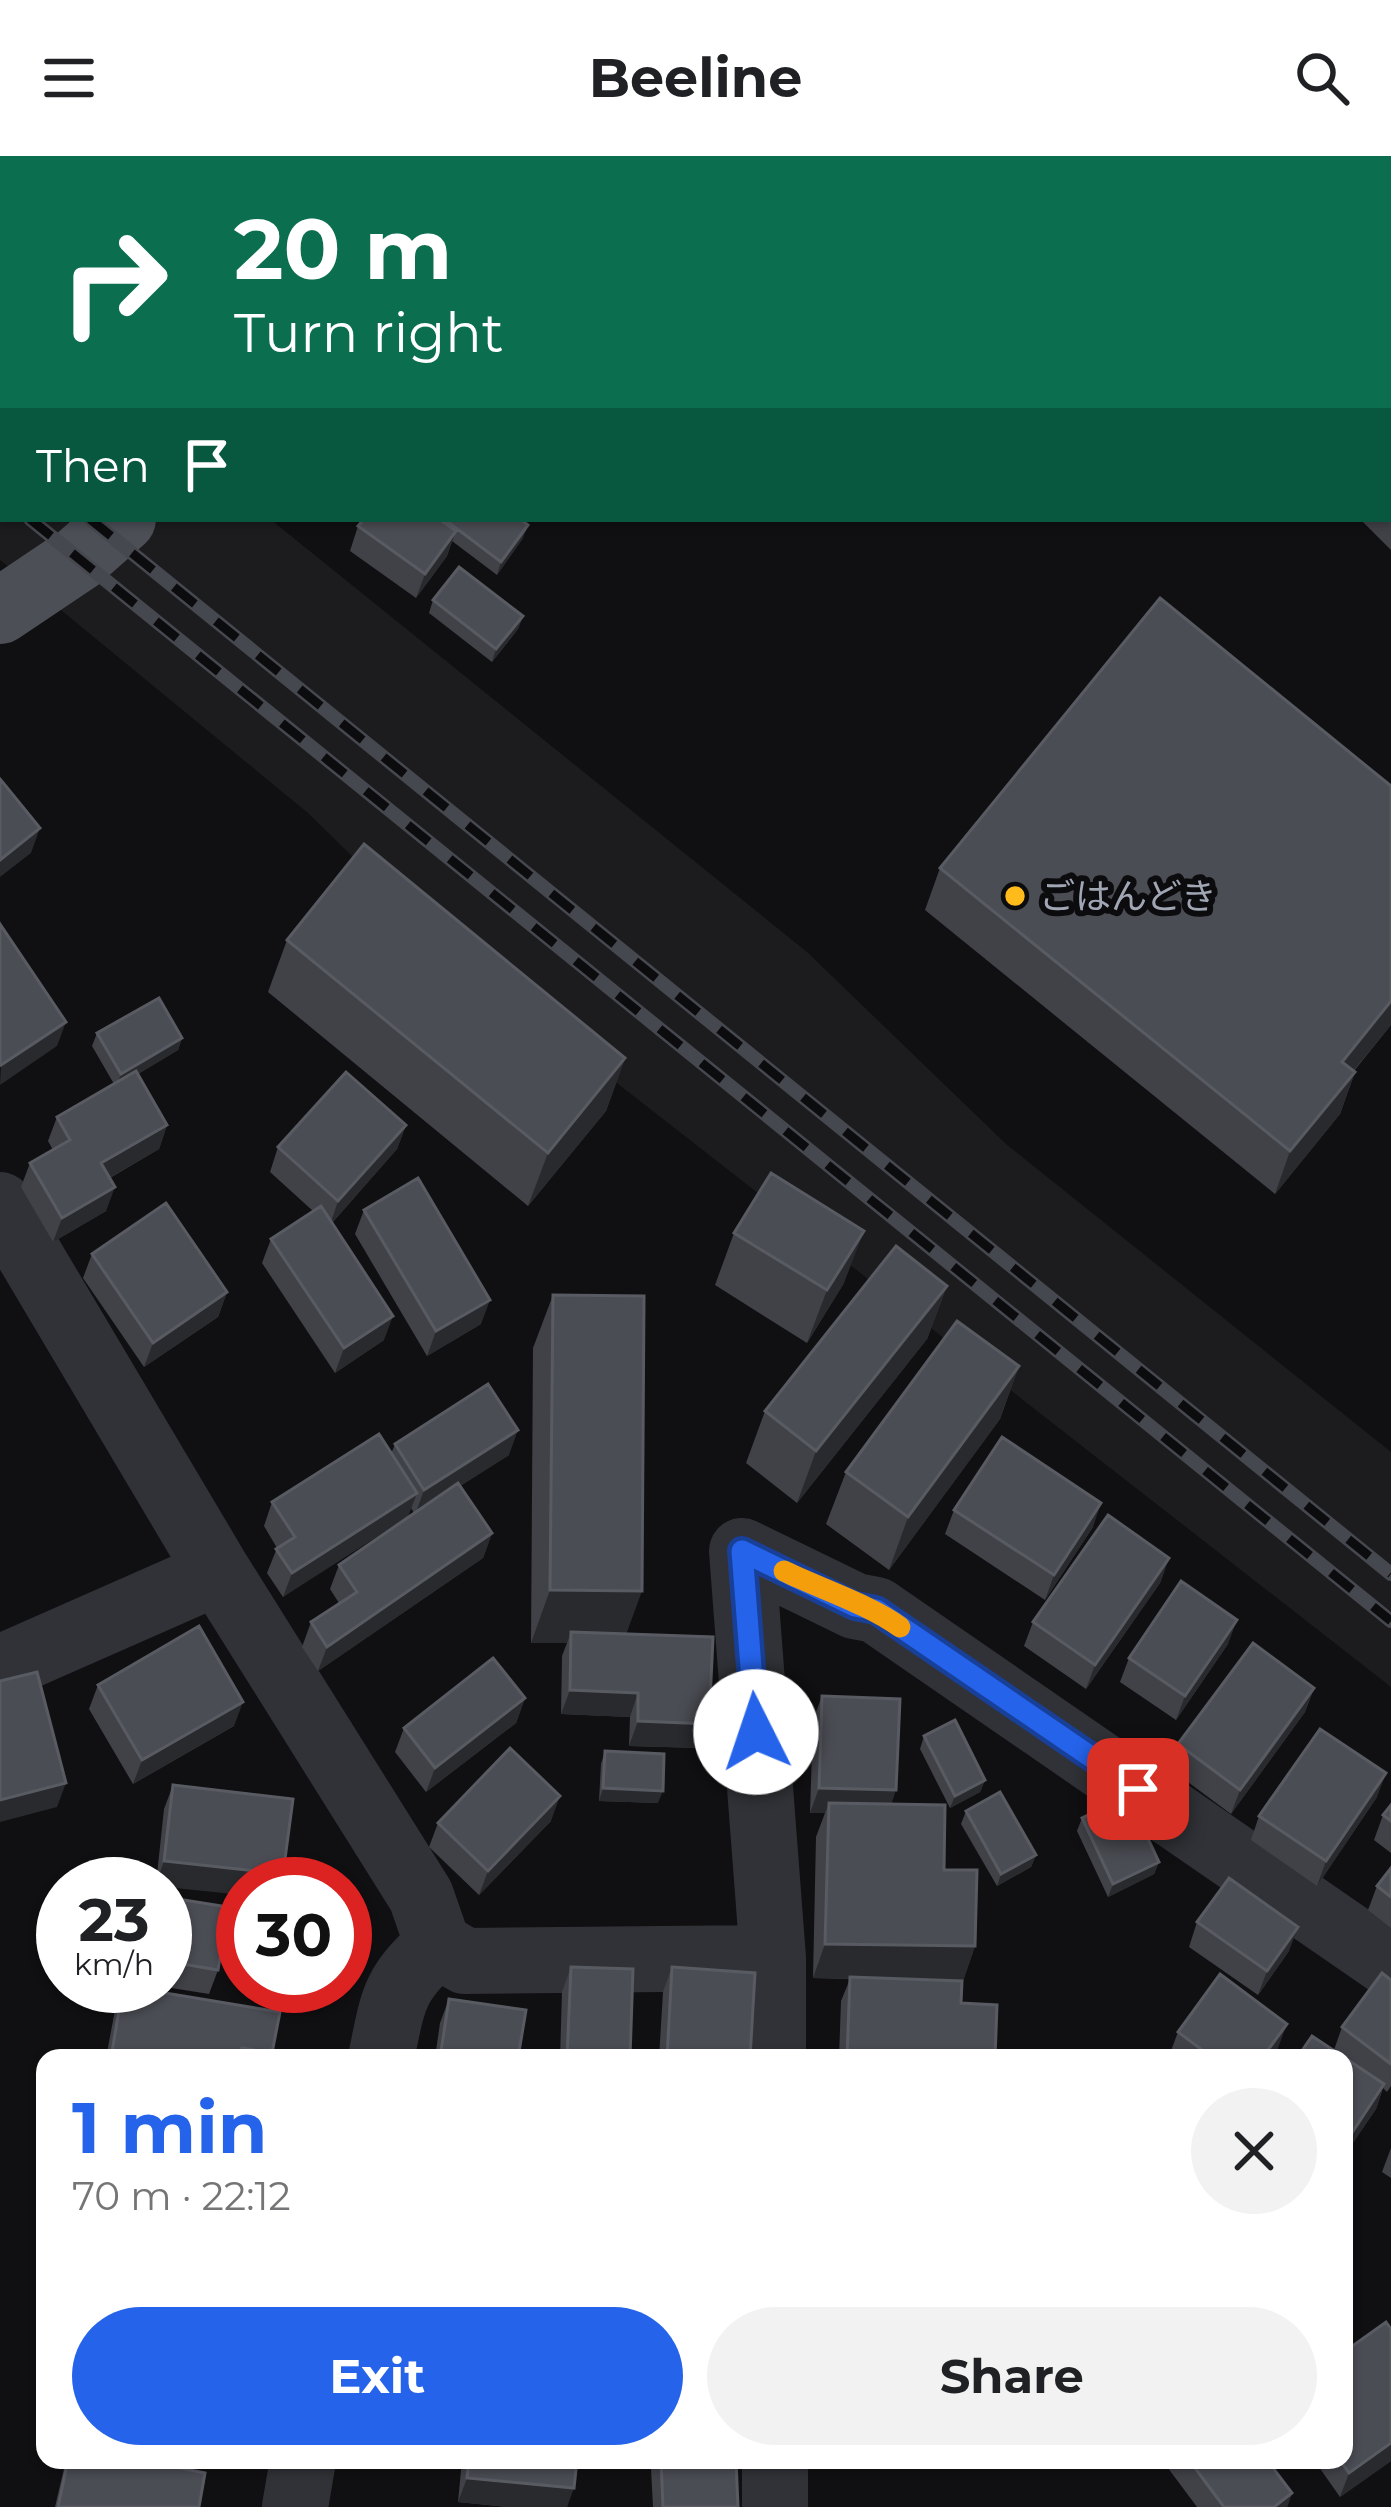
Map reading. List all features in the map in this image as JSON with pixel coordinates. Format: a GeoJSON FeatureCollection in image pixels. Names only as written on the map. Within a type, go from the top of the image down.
{"type":"FeatureCollection","features":[{"type":"Feature","properties":{"kind":"main road"},"geometry":{"type":"LineString","coordinates":[[0,610],[79,558],[120,522]]}},
{"type":"Feature","properties":{"kind":"street"},"geometry":{"type":"LineString","coordinates":[[0,1205],[218,1572],[421,1896],[438,1945],[465,1961],[773,1958]]}},
{"type":"Feature","properties":{"kind":"street"},"geometry":{"type":"LineString","coordinates":[[773,2049],[773,1958],[742,1551],[855,1606],[876,1610],[1391,1965]]}},
{"type":"Feature","properties":{"kind":"street"},"geometry":{"type":"LineString","coordinates":[[0,1668],[218,1572]]}},
{"type":"Feature","properties":{"kind":"street"},"geometry":{"type":"LineString","coordinates":[[383,2049],[396,1989],[412,1966],[438,1945]]}},
{"type":"Feature","properties":{"kind":"street"},"geometry":{"type":"LineString","coordinates":[[295,2507],[301,2469]]}},
{"type":"Feature","properties":{"kind":"street"},"geometry":{"type":"LineString","coordinates":[[775,2469],[776,2507]]}},
{"type":"Feature","properties":{"kind":"shaded area"},"geometry":{"type":"Polygon","coordinates":[[[0,522],[274,522],[807,952],[1006,1144],[1391,1452],[1391,1687],[454,956],[308,813],[0,560],[0,522]]]}},
{"type":"Feature","properties":{"kind":"building"},"geometry":{"type":"Polygon","coordinates":[[[361,522],[443,522],[456,531],[425,574],[358,526],[361,522]]]}},
{"type":"Feature","properties":{"kind":"building"},"geometry":{"type":"Polygon","coordinates":[[[448,522],[528,525],[501,562],[448,522]]]}},
{"type":"Feature","properties":{"kind":"building"},"geometry":{"type":"Polygon","coordinates":[[[459,567],[523,616],[496,649],[433,600],[459,567]]]}},
{"type":"Feature","properties":{"kind":"building"},"geometry":{"type":"Polygon","coordinates":[[[1160,598],[1391,786],[1391,1001],[1342,1062],[1355,1072],[1290,1151],[940,868],[1160,598]]]}},
{"type":"Feature","properties":{"kind":"building"},"geometry":{"type":"Polygon","coordinates":[[[0,779],[40,828],[0,860],[0,779]]]}},
{"type":"Feature","properties":{"kind":"building"},"geometry":{"type":"Polygon","coordinates":[[[364,844],[625,1058],[548,1153],[287,940],[364,844]]]}},
{"type":"Feature","properties":{"kind":"building"},"geometry":{"type":"Polygon","coordinates":[[[0,924],[66,1022],[1,1065],[0,1063],[0,924]]]}},
{"type":"Feature","properties":{"kind":"building"},"geometry":{"type":"Polygon","coordinates":[[[159,998],[182,1038],[121,1074],[97,1033],[159,998]]]}},
{"type":"Feature","properties":{"kind":"building"},"geometry":{"type":"Polygon","coordinates":[[[136,1071],[167,1125],[101,1163],[115,1187],[62,1218],[30,1163],[70,1140],[57,1117],[136,1071]]]}},
{"type":"Feature","properties":{"kind":"building"},"geometry":{"type":"Polygon","coordinates":[[[346,1072],[406,1125],[338,1201],[278,1147],[346,1072]]]}},
{"type":"Feature","properties":{"kind":"building"},"geometry":{"type":"Polygon","coordinates":[[[771,1173],[864,1231],[827,1290],[734,1233],[771,1173]]]}},
{"type":"Feature","properties":{"kind":"building"},"geometry":{"type":"Polygon","coordinates":[[[418,1178],[490,1300],[436,1331],[364,1210],[418,1178]]]}},
{"type":"Feature","properties":{"kind":"building"},"geometry":{"type":"Polygon","coordinates":[[[166,1203],[227,1292],[153,1343],[92,1254],[166,1203]]]}},
{"type":"Feature","properties":{"kind":"building"},"geometry":{"type":"Polygon","coordinates":[[[321,1206],[393,1316],[344,1348],[271,1239],[321,1206]]]}},
{"type":"Feature","properties":{"kind":"building"},"geometry":{"type":"Polygon","coordinates":[[[896,1246],[947,1286],[816,1451],[765,1411],[896,1246]]]}},
{"type":"Feature","properties":{"kind":"building"},"geometry":{"type":"Polygon","coordinates":[[[553,1295],[644,1296],[642,1591],[550,1590],[553,1295]]]}},
{"type":"Feature","properties":{"kind":"building"},"geometry":{"type":"Polygon","coordinates":[[[957,1321],[1019,1366],[908,1517],[846,1472],[957,1321]]]}},
{"type":"Feature","properties":{"kind":"building"},"geometry":{"type":"Polygon","coordinates":[[[488,1384],[518,1430],[424,1490],[395,1444],[488,1384]]]}},
{"type":"Feature","properties":{"kind":"building"},"geometry":{"type":"Polygon","coordinates":[[[379,1434],[417,1493],[292,1573],[276,1549],[295,1537],[272,1502],[379,1434]]]}},
{"type":"Feature","properties":{"kind":"building"},"geometry":{"type":"Polygon","coordinates":[[[1002,1437],[1101,1503],[1054,1575],[954,1510],[1002,1437]]]}},
{"type":"Feature","properties":{"kind":"building"},"geometry":{"type":"Polygon","coordinates":[[[458,1483],[492,1533],[327,1647],[311,1622],[357,1592],[339,1565],[458,1483]]]}},
{"type":"Feature","properties":{"kind":"building"},"geometry":{"type":"Polygon","coordinates":[[[1108,1515],[1169,1558],[1095,1665],[1033,1622],[1108,1515]]]}},
{"type":"Feature","properties":{"kind":"building"},"geometry":{"type":"Polygon","coordinates":[[[1181,1581],[1237,1620],[1185,1696],[1129,1658],[1181,1581]]]}},
{"type":"Feature","properties":{"kind":"building"},"geometry":{"type":"Polygon","coordinates":[[[199,1626],[243,1702],[142,1760],[98,1685],[199,1626]]]}},
{"type":"Feature","properties":{"kind":"building"},"geometry":{"type":"Polygon","coordinates":[[[571,1632],[713,1637],[709,1724],[638,1721],[638,1693],[570,1690],[571,1632]]]}},
{"type":"Feature","properties":{"kind":"building"},"geometry":{"type":"Polygon","coordinates":[[[1253,1643],[1314,1688],[1240,1790],[1178,1744],[1253,1643]]]}},
{"type":"Feature","properties":{"kind":"building"},"geometry":{"type":"Polygon","coordinates":[[[493,1658],[525,1698],[435,1768],[404,1728],[493,1658]]]}},
{"type":"Feature","properties":{"kind":"building"},"geometry":{"type":"Polygon","coordinates":[[[37,1672],[66,1783],[0,1800],[0,1681],[37,1672]]]}},
{"type":"Feature","properties":{"kind":"building"},"geometry":{"type":"Polygon","coordinates":[[[822,1696],[900,1699],[896,1790],[819,1788],[822,1696]]]}},
{"type":"Feature","properties":{"kind":"building"},"geometry":{"type":"Polygon","coordinates":[[[955,1720],[985,1780],[955,1796],[924,1736],[955,1720]]]}},
{"type":"Feature","properties":{"kind":"building"},"geometry":{"type":"Polygon","coordinates":[[[1320,1729],[1386,1773],[1326,1861],[1259,1816],[1320,1729]]]}},
{"type":"Feature","properties":{"kind":"building"},"geometry":{"type":"Polygon","coordinates":[[[510,1748],[560,1796],[488,1871],[438,1823],[510,1748]]]}},
{"type":"Feature","properties":{"kind":"building"},"geometry":{"type":"Polygon","coordinates":[[[605,1751],[664,1754],[663,1791],[603,1788],[605,1751]]]}},
{"type":"Feature","properties":{"kind":"building"},"geometry":{"type":"Polygon","coordinates":[[[173,1785],[293,1799],[285,1857],[216,1857],[216,1867],[192,1864],[192,1857],[164,1857],[173,1785]]]}},
{"type":"Feature","properties":{"kind":"building"},"geometry":{"type":"Polygon","coordinates":[[[1000,1792],[1036,1855],[1001,1874],[966,1811],[1000,1792]]]}},
{"type":"Feature","properties":{"kind":"building"},"geometry":{"type":"Polygon","coordinates":[[[1128,1796],[1159,1862],[1113,1884],[1082,1818],[1128,1796]]]}},
{"type":"Feature","properties":{"kind":"building"},"geometry":{"type":"Polygon","coordinates":[[[829,1803],[945,1805],[944,1870],[977,1870],[975,1946],[825,1944],[829,1803]]]}},
{"type":"Feature","properties":{"kind":"building"},"geometry":{"type":"Polygon","coordinates":[[[1391,1868],[1391,1897],[1377,1886],[1391,1868]]]}},
{"type":"Feature","properties":{"kind":"building"},"geometry":{"type":"Polygon","coordinates":[[[1229,1878],[1298,1927],[1267,1971],[1197,1922],[1229,1878]]]}},
{"type":"Feature","properties":{"kind":"building"},"geometry":{"type":"Polygon","coordinates":[[[192,1901],[216,1905],[216,1970],[192,1966],[192,1901]]]}},
{"type":"Feature","properties":{"kind":"building"},"geometry":{"type":"Polygon","coordinates":[[[571,1967],[633,1969],[630,2049],[567,2049],[571,1967]]]}},
{"type":"Feature","properties":{"kind":"building"},"geometry":{"type":"Polygon","coordinates":[[[672,1967],[755,1973],[751,2049],[667,2049],[672,1967]]]}},
{"type":"Feature","properties":{"kind":"building"},"geometry":{"type":"Polygon","coordinates":[[[1382,1973],[1391,1980],[1391,2064],[1342,2027],[1382,1973]]]}},
{"type":"Feature","properties":{"kind":"building"},"geometry":{"type":"Polygon","coordinates":[[[1220,1974],[1287,2024],[1269,2049],[1201,2049],[1178,2032],[1220,1974]]]}},
{"type":"Feature","properties":{"kind":"building"},"geometry":{"type":"Polygon","coordinates":[[[850,1977],[962,1981],[961,2003],[997,2005],[995,2049],[847,2049],[850,1977]]]}},
{"type":"Feature","properties":{"kind":"building"},"geometry":{"type":"Polygon","coordinates":[[[192,1997],[216,2001],[216,2013],[280,2013],[273,2049],[112,2049],[118,2013],[192,2013],[192,1997]]]}},
{"type":"Feature","properties":{"kind":"building"},"geometry":{"type":"Polygon","coordinates":[[[449,1999],[526,2010],[520,2049],[441,2049],[449,1999]]]}},
{"type":"Feature","properties":{"kind":"building"},"geometry":{"type":"Polygon","coordinates":[[[1312,2036],[1332,2049],[1303,2049],[1312,2036]]]}},
{"type":"Feature","properties":{"kind":"building"},"geometry":{"type":"Polygon","coordinates":[[[1353,2063],[1384,2084],[1353,2131],[1353,2063]]]}},
{"type":"Feature","properties":{"kind":"building"},"geometry":{"type":"Polygon","coordinates":[[[1386,2322],[1391,2329],[1391,2443],[1349,2473],[1346,2469],[1353,2469],[1353,2346],[1386,2322]]]}},
{"type":"Feature","properties":{"kind":"building"},"geometry":{"type":"Polygon","coordinates":[[[66,2469],[205,2473],[199,2507],[58,2507],[66,2469]]]}},
{"type":"Feature","properties":{"kind":"building"},"geometry":{"type":"Polygon","coordinates":[[[468,2469],[576,2469],[574,2488],[467,2478],[468,2469]]]}},
{"type":"Feature","properties":{"kind":"building"},"geometry":{"type":"Polygon","coordinates":[[[661,2469],[736,2469],[738,2507],[663,2507],[661,2469]]]}},
{"type":"Feature","properties":{"kind":"building"},"geometry":{"type":"Polygon","coordinates":[[[1196,2469],[1274,2469],[1292,2493],[1274,2507],[1224,2507],[1196,2469]]]}},
{"type":"Feature","properties":{"kind":"railway"},"geometry":{"type":"LineString","coordinates":[[34,522],[1391,1621]]}},
{"type":"Feature","properties":{"kind":"railway"},"geometry":{"type":"LineString","coordinates":[[94,522],[1391,1574]]}},
{"type":"Feature","properties":{"kind":"slow traffic"},"geometry":{"type":"LineString","coordinates":[[784,1571],[855,1606],[876,1610],[900,1627]]}},
{"type":"Feature","properties":{"kind":"place","name":"ごはんどき"},"geometry":{"type":"Point","coordinates":[1015,896]}},
{"type":"Feature","properties":{"kind":"route"},"geometry":{"type":"LineString","coordinates":[[756,1732],[742,1551],[855,1606],[876,1610],[1138,1789]]}}]}
